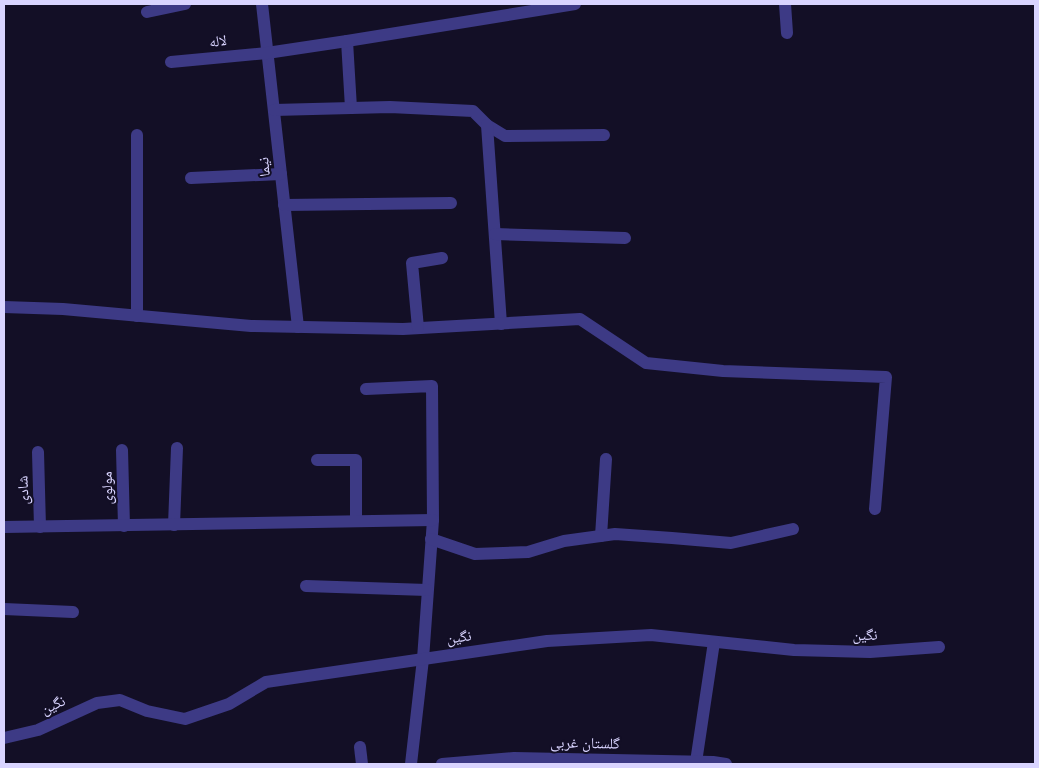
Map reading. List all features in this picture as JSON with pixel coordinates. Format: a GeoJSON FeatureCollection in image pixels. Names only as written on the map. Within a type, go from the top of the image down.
{"type":"FeatureCollection","features":[{"type":"Feature","properties":{"kind":"street"},"geometry":{"type":"LineString","coordinates":[[147,12],[185,4]]}},
{"type":"Feature","properties":{"kind":"street","name":"نیما"},"geometry":{"type":"LineString","coordinates":[[262,4],[298,327]]}},
{"type":"Feature","properties":{"kind":"street","name":"لاله"},"geometry":{"type":"LineString","coordinates":[[171,62],[268,52],[347,41],[574,4]]}},
{"type":"Feature","properties":{"kind":"street"},"geometry":{"type":"LineString","coordinates":[[785,4],[787,33]]}},
{"type":"Feature","properties":{"kind":"street"},"geometry":{"type":"LineString","coordinates":[[347,41],[351,108]]}},
{"type":"Feature","properties":{"kind":"street"},"geometry":{"type":"LineString","coordinates":[[274,110],[390,107],[474,112],[487,126],[505,136],[604,135]]}},
{"type":"Feature","properties":{"kind":"street"},"geometry":{"type":"LineString","coordinates":[[487,126],[501,324]]}},
{"type":"Feature","properties":{"kind":"street"},"geometry":{"type":"LineString","coordinates":[[137,135],[137,316]]}},
{"type":"Feature","properties":{"kind":"street"},"geometry":{"type":"LineString","coordinates":[[190,178],[281,174]]}},
{"type":"Feature","properties":{"kind":"street"},"geometry":{"type":"LineString","coordinates":[[284,205],[451,203]]}},
{"type":"Feature","properties":{"kind":"street"},"geometry":{"type":"LineString","coordinates":[[495,234],[625,238]]}},
{"type":"Feature","properties":{"kind":"street"},"geometry":{"type":"LineString","coordinates":[[418,328],[412,262],[442,258]]}},
{"type":"Feature","properties":{"kind":"street"},"geometry":{"type":"LineString","coordinates":[[4,308],[63,309],[251,326],[298,327],[418,328],[580,319],[646,363],[723,371],[886,378],[875,509]]}},
{"type":"Feature","properties":{"kind":"street"},"geometry":{"type":"LineString","coordinates":[[366,389],[432,386],[433,520],[423,659],[411,764]]}},
{"type":"Feature","properties":{"kind":"street"},"geometry":{"type":"LineString","coordinates":[[174,525],[177,448]]}},
{"type":"Feature","properties":{"kind":"street","name":"مولوی"},"geometry":{"type":"LineString","coordinates":[[122,450],[124,526]]}},
{"type":"Feature","properties":{"kind":"street","name":"شادی"},"geometry":{"type":"LineString","coordinates":[[38,452],[40,527]]}},
{"type":"Feature","properties":{"kind":"street"},"geometry":{"type":"LineString","coordinates":[[601,536],[606,459]]}},
{"type":"Feature","properties":{"kind":"street"},"geometry":{"type":"LineString","coordinates":[[316,460],[356,460],[356,521]]}},
{"type":"Feature","properties":{"kind":"street"},"geometry":{"type":"LineString","coordinates":[[4,527],[433,520]]}},
{"type":"Feature","properties":{"kind":"street"},"geometry":{"type":"LineString","coordinates":[[431,539],[474,554],[528,552],[564,541],[615,534],[731,543],[792,529]]}},
{"type":"Feature","properties":{"kind":"street"},"geometry":{"type":"LineString","coordinates":[[306,586],[427,590]]}},
{"type":"Feature","properties":{"kind":"street"},"geometry":{"type":"LineString","coordinates":[[4,610],[73,612]]}},
{"type":"Feature","properties":{"kind":"street","name":"نگین"},"geometry":{"type":"LineString","coordinates":[[4,738],[38,730],[97,703],[120,700],[147,711],[184,718],[229,704],[266,682],[547,641],[651,635],[794,650],[870,652],[938,647]]}},
{"type":"Feature","properties":{"kind":"street"},"geometry":{"type":"LineString","coordinates":[[696,762],[714,642]]}},
{"type":"Feature","properties":{"kind":"street"},"geometry":{"type":"LineString","coordinates":[[360,747],[362,764]]}},
{"type":"Feature","properties":{"kind":"street","name":"گلستان غربی"},"geometry":{"type":"LineString","coordinates":[[442,764],[514,758],[557,762],[713,762],[726,764]]}}]}
